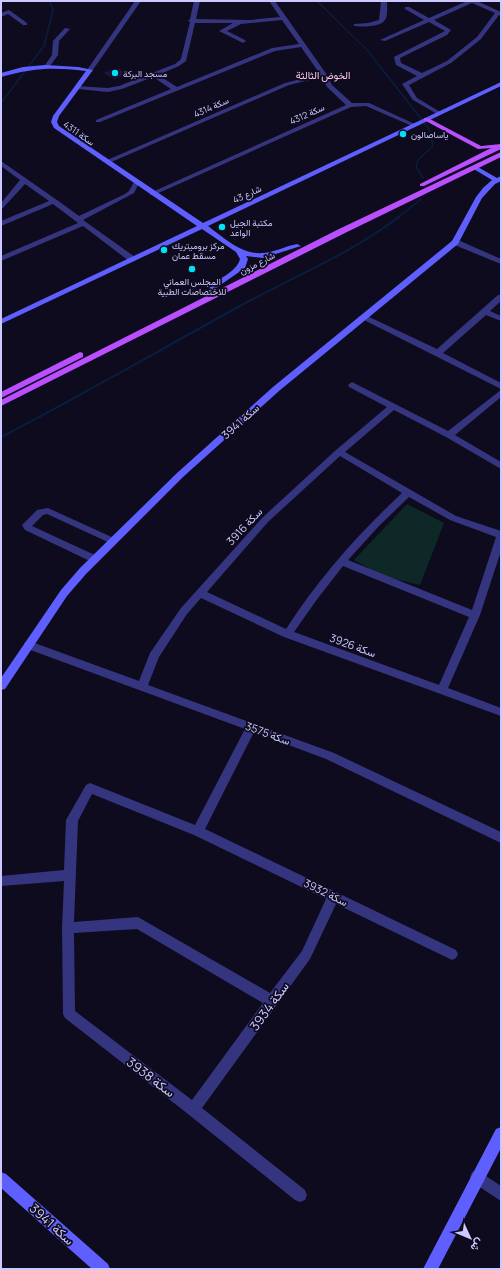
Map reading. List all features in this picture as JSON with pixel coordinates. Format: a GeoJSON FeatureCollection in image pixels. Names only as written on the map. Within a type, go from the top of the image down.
{"type":"FeatureCollection","features":[{"type":"Feature","properties":{"kind":"main road"},"geometry":{"type":"LineString","coordinates":[[426,119],[480,148],[485,148],[501,142]]}},
{"type":"Feature","properties":{"kind":"main road","name":"شارع مزون"},"geometry":{"type":"LineString","coordinates":[[1,395],[297,246],[501,146]]}},
{"type":"Feature","properties":{"kind":"main road","name":"شارع مزون"},"geometry":{"type":"LineString","coordinates":[[1,403],[342,231],[501,154]]}},
{"type":"Feature","properties":{"kind":"street","name":"سكة 4311"},"geometry":{"type":"LineString","coordinates":[[138,1],[56,116],[54,124],[136,183],[239,252]]}},
{"type":"Feature","properties":{"kind":"street"},"geometry":{"type":"LineString","coordinates":[[78,87],[108,90],[120,88],[177,65],[184,60],[191,21],[197,1]]}},
{"type":"Feature","properties":{"kind":"street","name":"سكة 4312"},"geometry":{"type":"LineString","coordinates":[[152,194],[350,105],[329,86],[324,75],[272,1]]}},
{"type":"Feature","properties":{"kind":"street"},"geometry":{"type":"LineString","coordinates":[[356,25],[368,26],[381,21],[384,1]]}},
{"type":"Feature","properties":{"kind":"street"},"geometry":{"type":"LineString","coordinates":[[383,40],[472,1],[500,13],[474,42],[445,65],[407,83],[406,86],[415,99],[439,113]]}},
{"type":"Feature","properties":{"kind":"street"},"geometry":{"type":"LineString","coordinates":[[407,8],[446,27],[448,32],[396,58],[399,64],[422,76]]}},
{"type":"Feature","properties":{"kind":"street"},"geometry":{"type":"LineString","coordinates":[[1,15],[9,12],[25,24]]}},
{"type":"Feature","properties":{"kind":"street"},"geometry":{"type":"LineString","coordinates":[[191,21],[241,22],[284,18]]}},
{"type":"Feature","properties":{"kind":"street"},"geometry":{"type":"LineString","coordinates":[[241,22],[222,31],[243,41]]}},
{"type":"Feature","properties":{"kind":"street"},"geometry":{"type":"LineString","coordinates":[[48,65],[55,55],[56,41],[67,28]]}},
{"type":"Feature","properties":{"kind":"street"},"geometry":{"type":"LineString","coordinates":[[98,121],[274,49],[303,45]]}},
{"type":"Feature","properties":{"kind":"street"},"geometry":{"type":"LineString","coordinates":[[1,75],[28,67],[48,65],[90,70]]}},
{"type":"Feature","properties":{"kind":"street"},"geometry":{"type":"LineString","coordinates":[[152,74],[176,88]]}},
{"type":"Feature","properties":{"kind":"street","name":"سكة 4314"},"geometry":{"type":"LineString","coordinates":[[107,162],[287,84],[324,75]]}},
{"type":"Feature","properties":{"kind":"street","name":"شارع 43"},"geometry":{"type":"LineString","coordinates":[[1,322],[501,84]]}},
{"type":"Feature","properties":{"kind":"street"},"geometry":{"type":"LineString","coordinates":[[350,105],[367,104],[414,125]]}},
{"type":"Feature","properties":{"kind":"street"},"geometry":{"type":"LineString","coordinates":[[1,163],[132,259]]}},
{"type":"Feature","properties":{"kind":"street"},"geometry":{"type":"LineString","coordinates":[[474,167],[499,179]]}},
{"type":"Feature","properties":{"kind":"street","name":"سكة 3941"},"geometry":{"type":"LineString","coordinates":[[1,686],[64,593],[94,559],[180,475],[276,389],[455,242],[463,230],[477,200],[499,179]]}},
{"type":"Feature","properties":{"kind":"street"},"geometry":{"type":"LineString","coordinates":[[1,207],[24,180]]}},
{"type":"Feature","properties":{"kind":"street"},"geometry":{"type":"LineString","coordinates":[[1,259],[81,221],[127,196],[132,192],[136,183]]}},
{"type":"Feature","properties":{"kind":"street"},"geometry":{"type":"LineString","coordinates":[[1,224],[55,202]]}},
{"type":"Feature","properties":{"kind":"street"},"geometry":{"type":"LineString","coordinates":[[455,242],[501,262]]}},
{"type":"Feature","properties":{"kind":"street"},"geometry":{"type":"LineString","coordinates":[[239,252],[251,256],[262,256],[297,246]]}},
{"type":"Feature","properties":{"kind":"street"},"geometry":{"type":"LineString","coordinates":[[214,288],[220,281],[242,266],[244,259],[239,252]]}},
{"type":"Feature","properties":{"kind":"street"},"geometry":{"type":"LineString","coordinates":[[438,353],[501,297]]}},
{"type":"Feature","properties":{"kind":"street"},"geometry":{"type":"LineString","coordinates":[[485,311],[501,319]]}},
{"type":"Feature","properties":{"kind":"street"},"geometry":{"type":"LineString","coordinates":[[362,317],[438,353],[501,386]]}},
{"type":"Feature","properties":{"kind":"street"},"geometry":{"type":"LineString","coordinates":[[352,385],[449,435],[501,466]]}},
{"type":"Feature","properties":{"kind":"street"},"geometry":{"type":"LineString","coordinates":[[449,435],[501,393]]}},
{"type":"Feature","properties":{"kind":"street","name":"سكة 3916"},"geometry":{"type":"LineString","coordinates":[[142,687],[154,656],[180,617],[265,520],[339,452],[393,406]]}},
{"type":"Feature","properties":{"kind":"street"},"geometry":{"type":"LineString","coordinates":[[339,452],[453,518],[501,536],[475,615],[442,690]]}},
{"type":"Feature","properties":{"kind":"street"},"geometry":{"type":"LineString","coordinates":[[288,634],[310,598],[380,518],[409,492]]}},
{"type":"Feature","properties":{"kind":"street"},"geometry":{"type":"LineString","coordinates":[[94,559],[28,528],[27,525],[40,512],[48,511],[113,541]]}},
{"type":"Feature","properties":{"kind":"street"},"geometry":{"type":"LineString","coordinates":[[342,562],[475,615]]}},
{"type":"Feature","properties":{"kind":"street","name":"سكة 3926"},"geometry":{"type":"LineString","coordinates":[[200,593],[288,634],[501,712]]}},
{"type":"Feature","properties":{"kind":"street","name":"سكة 3575"},"geometry":{"type":"LineString","coordinates":[[28,645],[330,756],[501,838]]}},
{"type":"Feature","properties":{"kind":"street"},"geometry":{"type":"LineString","coordinates":[[198,831],[251,727]]}},
{"type":"Feature","properties":{"kind":"street","name":"سكة 3932"},"geometry":{"type":"LineString","coordinates":[[68,928],[72,820],[90,788],[198,831],[452,954]]}},
{"type":"Feature","properties":{"kind":"street"},"geometry":{"type":"LineString","coordinates":[[1,881],[70,875]]}},
{"type":"Feature","properties":{"kind":"street","name":"سكة 3934"},"geometry":{"type":"LineString","coordinates":[[193,1109],[306,955],[334,896]]}},
{"type":"Feature","properties":{"kind":"street"},"geometry":{"type":"LineString","coordinates":[[68,928],[138,923],[272,1001]]}},
{"type":"Feature","properties":{"kind":"street","name":"سكة 3938"},"geometry":{"type":"LineString","coordinates":[[68,928],[69,1014],[193,1109],[300,1194]]}},
{"type":"Feature","properties":{"kind":"street"},"geometry":{"type":"LineString","coordinates":[[430,1269],[477,1177],[501,1134]]}},
{"type":"Feature","properties":{"kind":"street"},"geometry":{"type":"LineString","coordinates":[[477,1177],[501,1194]]}},
{"type":"Feature","properties":{"kind":"street","name":"سكة 3941"},"geometry":{"type":"LineString","coordinates":[[1,1179],[103,1269]]}},
{"type":"Feature","properties":{"kind":"green space"},"geometry":{"type":"Polygon","coordinates":[[[407,504],[444,523],[420,585],[383,576],[354,560],[407,504]]]}},
{"type":"Feature","properties":{"kind":"building","name":"مسجد البركة"},"geometry":{"type":"Polygon","coordinates":[[[116,68],[127,73],[115,79],[104,73],[116,68]]]}},
{"type":"Feature","properties":{"kind":"waterway"},"geometry":{"type":"LineString","coordinates":[[1,103],[44,46],[53,10],[50,1]]}},
{"type":"Feature","properties":{"kind":"waterway"},"geometry":{"type":"LineString","coordinates":[[317,1],[368,51],[429,129],[433,146],[418,160],[416,166],[423,178]]}},
{"type":"Feature","properties":{"kind":"waterway"},"geometry":{"type":"LineString","coordinates":[[399,217],[421,199]]}},
{"type":"Feature","properties":{"kind":"waterway"},"geometry":{"type":"LineString","coordinates":[[1,437],[260,295],[362,242],[400,216]]}},
{"type":"Feature","properties":{"kind":"place","name":"مسجد البركة"},"geometry":{"type":"Point","coordinates":[115,73]}},
{"type":"Feature","properties":{"kind":"place","name":"ياساصالون"},"geometry":{"type":"Point","coordinates":[403,134]}},
{"type":"Feature","properties":{"kind":"place","name":"مكتبة الجيل الواعد"},"geometry":{"type":"Point","coordinates":[222,227]}},
{"type":"Feature","properties":{"kind":"place","name":"مركز بروميتريك مسقط عمان"},"geometry":{"type":"Point","coordinates":[164,250]}},
{"type":"Feature","properties":{"kind":"place","name":"المجلس العماني للاختصاصات الطبية"},"geometry":{"type":"Point","coordinates":[192,269]}},
{"type":"Feature","properties":{"kind":"district","name":"الخوض الثالثة"},"geometry":{"type":"Point","coordinates":[323,75]}}]}
